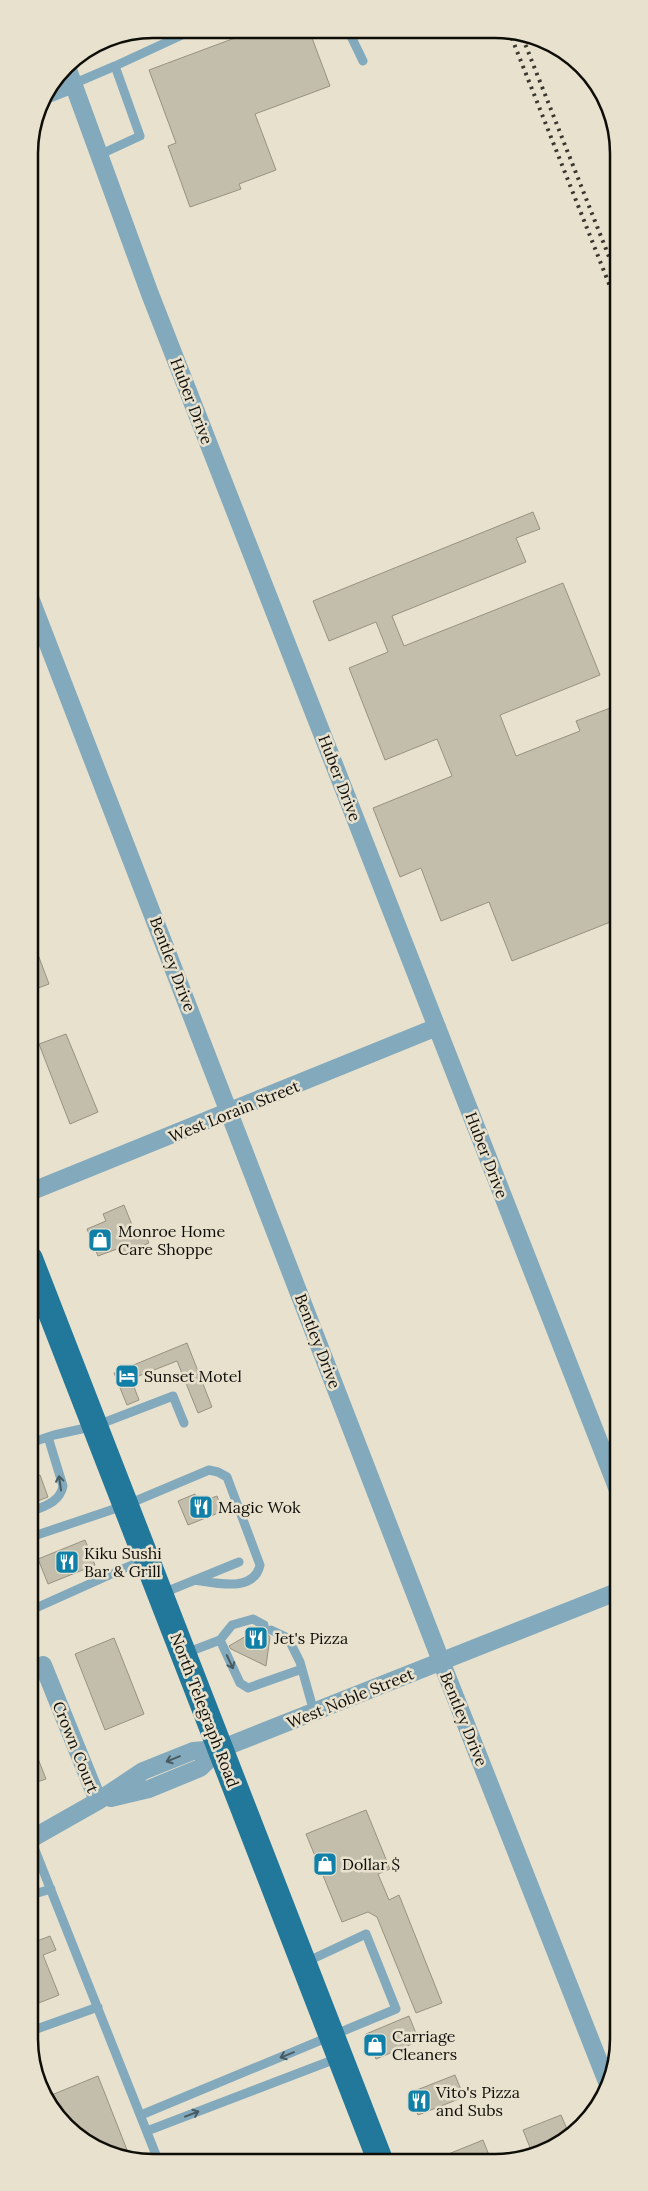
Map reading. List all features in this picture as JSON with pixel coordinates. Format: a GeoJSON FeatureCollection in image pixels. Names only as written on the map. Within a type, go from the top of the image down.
{"type":"FeatureCollection","features":[{"type":"Feature","properties":{"kind":"main road","name":"North Telegraph Road"},"geometry":{"type":"LineString","coordinates":[[38,1280],[378,2154]]}},
{"type":"Feature","properties":{"kind":"street","name":"Huber Drive"},"geometry":{"type":"LineString","coordinates":[[69,73],[150,294],[610,1470]]}},
{"type":"Feature","properties":{"kind":"street"},"geometry":{"type":"LineString","coordinates":[[55,91],[73,84]]}},
{"type":"Feature","properties":{"kind":"street","name":"Bentley Drive"},"geometry":{"type":"LineString","coordinates":[[38,616],[231,1112],[441,1661],[604,2075]]}},
{"type":"Feature","properties":{"kind":"street","name":"West Lorain Street"},"geometry":{"type":"LineString","coordinates":[[38,1189],[437,1027]]}},
{"type":"Feature","properties":{"kind":"street","name":"West Noble Street"},"geometry":{"type":"LineString","coordinates":[[38,1835],[98,1801],[143,1771],[193,1751],[220,1749],[610,1594]]}},
{"type":"Feature","properties":{"kind":"street","name":"Crown Court"},"geometry":{"type":"LineString","coordinates":[[44,1665],[98,1801]]}},
{"type":"Feature","properties":{"kind":"lane"},"geometry":{"type":"LineString","coordinates":[[73,84],[176,38]]}},
{"type":"Feature","properties":{"kind":"lane"},"geometry":{"type":"LineString","coordinates":[[352,38],[363,61]]}},
{"type":"Feature","properties":{"kind":"lane"},"geometry":{"type":"LineString","coordinates":[[99,155],[140,136],[115,66]]}},
{"type":"Feature","properties":{"kind":"lane"},"geometry":{"type":"LineString","coordinates":[[38,1440],[95,1426],[173,1396],[184,1423]]}},
{"type":"Feature","properties":{"kind":"lane"},"geometry":{"type":"LineString","coordinates":[[38,1509],[51,1504],[61,1494],[62,1486],[48,1437]]}},
{"type":"Feature","properties":{"kind":"lane"},"geometry":{"type":"LineString","coordinates":[[38,1534],[126,1505],[209,1470],[218,1472],[227,1478],[260,1565],[258,1574],[248,1582],[224,1585],[194,1580]]}},
{"type":"Feature","properties":{"kind":"lane"},"geometry":{"type":"LineString","coordinates":[[38,1608],[146,1558]]}},
{"type":"Feature","properties":{"kind":"lane"},"geometry":{"type":"LineString","coordinates":[[160,1594],[239,1562]]}},
{"type":"Feature","properties":{"kind":"lane"},"geometry":{"type":"LineString","coordinates":[[184,1654],[220,1640],[232,1625],[253,1619],[288,1638],[302,1669],[314,1712]]}},
{"type":"Feature","properties":{"kind":"lane"},"geometry":{"type":"LineString","coordinates":[[220,1640],[240,1683],[248,1688],[302,1669]]}},
{"type":"Feature","properties":{"kind":"lane"},"geometry":{"type":"LineString","coordinates":[[38,1857],[156,2154]]}},
{"type":"Feature","properties":{"kind":"lane"},"geometry":{"type":"LineString","coordinates":[[38,1893],[50,1889]]}},
{"type":"Feature","properties":{"kind":"lane"},"geometry":{"type":"LineString","coordinates":[[147,2131],[336,2047],[396,2009],[366,1934],[304,1963]]}},
{"type":"Feature","properties":{"kind":"lane"},"geometry":{"type":"LineString","coordinates":[[38,2029],[98,2007]]}},
{"type":"Feature","properties":{"kind":"lane"},"geometry":{"type":"LineString","coordinates":[[141,2115],[336,2047]]}},
{"type":"Feature","properties":{"kind":"building"},"geometry":{"type":"Polygon","coordinates":[[[235,38],[312,38],[330,86],[255,114],[276,170],[239,184],[241,189],[190,207],[168,146],[176,143],[149,70],[235,38]]]}},
{"type":"Feature","properties":{"kind":"building"},"geometry":{"type":"Polygon","coordinates":[[[533,512],[540,529],[516,538],[526,562],[392,616],[404,646],[563,583],[600,675],[500,715],[516,756],[580,731],[576,721],[610,708],[610,922],[512,961],[489,902],[441,921],[421,868],[400,877],[373,808],[452,776],[437,739],[385,760],[349,668],[388,652],[376,622],[329,641],[313,601],[533,512]]]}},
{"type":"Feature","properties":{"kind":"building"},"geometry":{"type":"Polygon","coordinates":[[[38,955],[49,984],[38,988],[38,955]]]}},
{"type":"Feature","properties":{"kind":"building"},"geometry":{"type":"Polygon","coordinates":[[[66,1034],[98,1112],[70,1124],[39,1044],[66,1034]]]}},
{"type":"Feature","properties":{"kind":"building"},"geometry":{"type":"Polygon","coordinates":[[[124,1205],[136,1235],[144,1231],[149,1243],[119,1255],[117,1249],[98,1256],[87,1229],[106,1221],[103,1214],[124,1205]]]}},
{"type":"Feature","properties":{"kind":"building","name":"Sunset Motel"},"geometry":{"type":"Polygon","coordinates":[[[187,1343],[212,1407],[198,1413],[177,1361],[131,1379],[139,1400],[127,1405],[114,1373],[187,1343]]]}},
{"type":"Feature","properties":{"kind":"building"},"geometry":{"type":"Polygon","coordinates":[[[40,1475],[48,1497],[38,1501],[38,1476],[40,1475]]]}},
{"type":"Feature","properties":{"kind":"building","name":"Magic Wok"},"geometry":{"type":"Polygon","coordinates":[[[195,1494],[198,1503],[217,1496],[223,1511],[188,1525],[178,1501],[195,1494]]]}},
{"type":"Feature","properties":{"kind":"building","name":"Kiku Sushi Bar & Grill"},"geometry":{"type":"Polygon","coordinates":[[[85,1540],[95,1565],[48,1584],[38,1559],[85,1540]]]}},
{"type":"Feature","properties":{"kind":"building","name":"Jet's Pizza"},"geometry":{"type":"Polygon","coordinates":[[[258,1629],[265,1631],[270,1637],[266,1666],[231,1649],[229,1646],[258,1629]]]}},
{"type":"Feature","properties":{"kind":"building"},"geometry":{"type":"Polygon","coordinates":[[[114,1638],[144,1714],[105,1730],[75,1654],[114,1638]]]}},
{"type":"Feature","properties":{"kind":"building"},"geometry":{"type":"Polygon","coordinates":[[[38,1759],[46,1779],[38,1782],[38,1759]]]}},
{"type":"Feature","properties":{"kind":"building"},"geometry":{"type":"Polygon","coordinates":[[[366,1810],[390,1869],[378,1874],[389,1900],[399,1895],[442,2003],[416,2013],[377,1917],[368,1912],[342,1922],[306,1834],[366,1810]]]}},
{"type":"Feature","properties":{"kind":"building"},"geometry":{"type":"Polygon","coordinates":[[[50,1936],[56,1950],[43,1955],[59,1995],[38,2003],[38,1941],[50,1936]]]}},
{"type":"Feature","properties":{"kind":"building"},"geometry":{"type":"Polygon","coordinates":[[[409,2016],[419,2041],[376,2059],[366,2034],[409,2016]]]}},
{"type":"Feature","properties":{"kind":"building"},"geometry":{"type":"Polygon","coordinates":[[[455,2075],[464,2097],[418,2115],[409,2093],[455,2075]]]}},
{"type":"Feature","properties":{"kind":"building"},"geometry":{"type":"Polygon","coordinates":[[[98,2076],[127,2150],[101,2142],[82,2130],[61,2109],[52,2095],[98,2076]]]}},
{"type":"Feature","properties":{"kind":"building"},"geometry":{"type":"Polygon","coordinates":[[[561,2115],[567,2129],[547,2142],[530,2148],[523,2130],[561,2115]]]}},
{"type":"Feature","properties":{"kind":"building"},"geometry":{"type":"Polygon","coordinates":[[[483,2140],[489,2154],[448,2154],[483,2140]]]}},
{"type":"Feature","properties":{"kind":"railway"},"geometry":{"type":"LineString","coordinates":[[512,39],[610,286]]}},
{"type":"Feature","properties":{"kind":"railway"},"geometry":{"type":"LineString","coordinates":[[524,41],[610,259]]}},
{"type":"Feature","properties":{"kind":"place","name":"Monroe Home Care Shoppe"},"geometry":{"type":"Point","coordinates":[100,1240]}},
{"type":"Feature","properties":{"kind":"place","name":"Sunset Motel"},"geometry":{"type":"Point","coordinates":[127,1376]}},
{"type":"Feature","properties":{"kind":"place","name":"Magic Wok"},"geometry":{"type":"Point","coordinates":[201,1507]}},
{"type":"Feature","properties":{"kind":"place","name":"Kiku Sushi Bar & Grill"},"geometry":{"type":"Point","coordinates":[67,1562]}},
{"type":"Feature","properties":{"kind":"place","name":"Jet's Pizza"},"geometry":{"type":"Point","coordinates":[256,1638]}},
{"type":"Feature","properties":{"kind":"place","name":"Dollar $"},"geometry":{"type":"Point","coordinates":[325,1864]}},
{"type":"Feature","properties":{"kind":"place","name":"Carriage Cleaners"},"geometry":{"type":"Point","coordinates":[375,2045]}},
{"type":"Feature","properties":{"kind":"place","name":"Vito's Pizza and Subs"},"geometry":{"type":"Point","coordinates":[419,2101]}}]}
